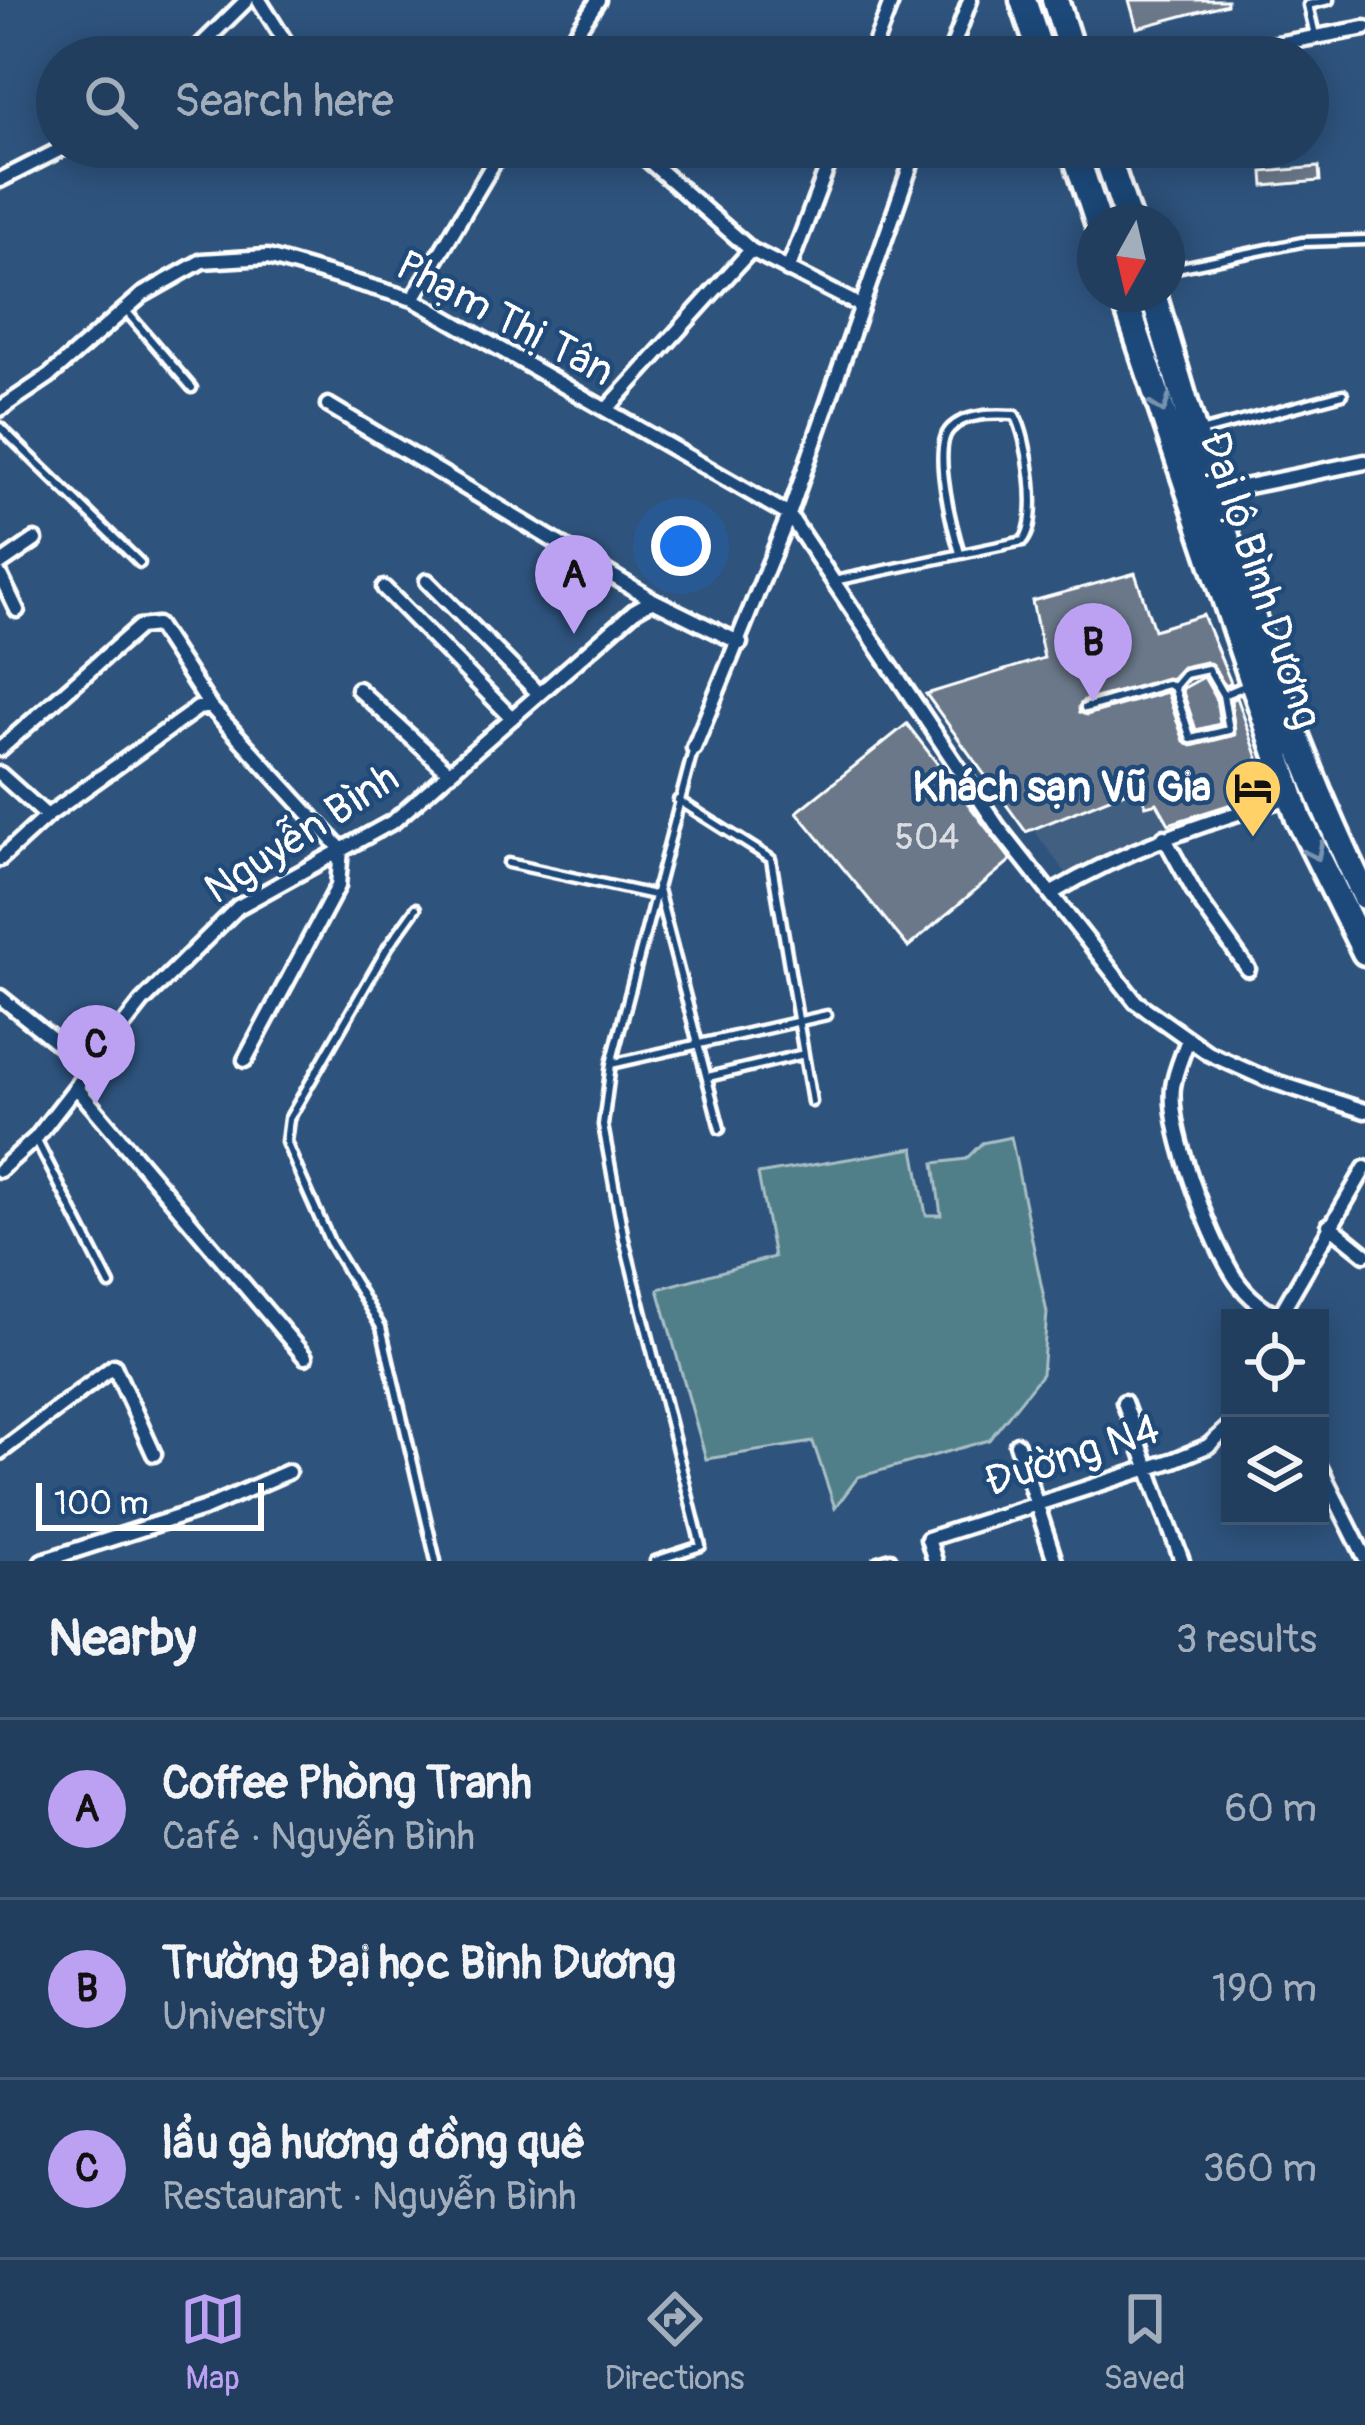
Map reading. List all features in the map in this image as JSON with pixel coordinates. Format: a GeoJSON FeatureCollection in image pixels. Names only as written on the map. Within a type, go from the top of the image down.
{"type":"FeatureCollection","features":[{"type":"Feature","properties":{"kind":"highway"},"geometry":{"type":"LineString","coordinates":[[1022,0],[1035,36]]}},
{"type":"Feature","properties":{"kind":"highway"},"geometry":{"type":"LineString","coordinates":[[1055,0],[1066,36]]}},
{"type":"Feature","properties":{"kind":"highway"},"geometry":{"type":"LineString","coordinates":[[1080,168],[1092,204]]}},
{"type":"Feature","properties":{"kind":"highway"},"geometry":{"type":"LineString","coordinates":[[1110,168],[1123,204]]}},
{"type":"Feature","properties":{"kind":"highway","name":"Đại lộ Bình Dương"},"geometry":{"type":"LineString","coordinates":[[1129,312],[1292,797],[1365,952]]}},
{"type":"Feature","properties":{"kind":"highway","name":"Đại lộ Bình Dương"},"geometry":{"type":"LineString","coordinates":[[1158,312],[1271,673],[1327,817],[1365,896]]}},
{"type":"Feature","properties":{"kind":"street"},"geometry":{"type":"LineString","coordinates":[[210,36],[247,0]]}},
{"type":"Feature","properties":{"kind":"street"},"geometry":{"type":"LineString","coordinates":[[259,0],[282,36]]}},
{"type":"Feature","properties":{"kind":"street"},"geometry":{"type":"LineString","coordinates":[[574,36],[598,0]]}},
{"type":"Feature","properties":{"kind":"street"},"geometry":{"type":"LineString","coordinates":[[878,36],[892,0]]}},
{"type":"Feature","properties":{"kind":"street"},"geometry":{"type":"LineString","coordinates":[[957,36],[970,0]]}},
{"type":"Feature","properties":{"kind":"street"},"geometry":{"type":"LineString","coordinates":[[1311,36],[1365,28]]}},
{"type":"Feature","properties":{"kind":"street"},"geometry":{"type":"LineString","coordinates":[[0,180],[36,162]]}},
{"type":"Feature","properties":{"kind":"street"},"geometry":{"type":"LineString","coordinates":[[413,299],[491,168]]}},
{"type":"Feature","properties":{"kind":"street"},"geometry":{"type":"LineString","coordinates":[[657,168],[751,250],[859,304]]}},
{"type":"Feature","properties":{"kind":"street"},"geometry":{"type":"LineString","coordinates":[[788,270],[828,168]]}},
{"type":"Feature","properties":{"kind":"street"},"geometry":{"type":"LineString","coordinates":[[694,748],[789,515],[908,168]]}},
{"type":"Feature","properties":{"kind":"street"},"geometry":{"type":"LineString","coordinates":[[607,409],[751,250]]}},
{"type":"Feature","properties":{"kind":"street","name":"Phạm Thị Tân"},"geometry":{"type":"LineString","coordinates":[[0,409],[49,376],[125,309],[171,276],[234,256],[316,267],[413,299],[789,515]]}},
{"type":"Feature","properties":{"kind":"street"},"geometry":{"type":"LineString","coordinates":[[328,405],[653,600],[740,643]]}},
{"type":"Feature","properties":{"kind":"street"},"geometry":{"type":"LineString","coordinates":[[1213,493],[1360,467]]}},
{"type":"Feature","properties":{"kind":"street"},"geometry":{"type":"LineString","coordinates":[[789,515],[998,827],[1136,1002],[1187,1042],[1266,1079],[1365,1111]]}},
{"type":"Feature","properties":{"kind":"street"},"geometry":{"type":"LineString","coordinates":[[0,564],[34,540]]}},
{"type":"Feature","properties":{"kind":"street"},"geometry":{"type":"LineString","coordinates":[[0,574],[17,610]]}},
{"type":"Feature","properties":{"kind":"street"},"geometry":{"type":"LineString","coordinates":[[427,581],[539,694]]}},
{"type":"Feature","properties":{"kind":"street"},"geometry":{"type":"LineString","coordinates":[[384,588],[512,718]]}},
{"type":"Feature","properties":{"kind":"street","name":"Nguyễn Bình"},"geometry":{"type":"LineString","coordinates":[[0,1170],[36,1138],[142,1002],[238,907],[394,821],[634,610],[653,600]]}},
{"type":"Feature","properties":{"kind":"street"},"geometry":{"type":"LineString","coordinates":[[0,749],[139,627],[157,625],[210,706],[341,849],[338,886],[245,1060]]}},
{"type":"Feature","properties":{"kind":"street"},"geometry":{"type":"LineString","coordinates":[[358,688],[450,773]]}},
{"type":"Feature","properties":{"kind":"street"},"geometry":{"type":"LineString","coordinates":[[0,859],[47,816],[198,708],[210,706]]}},
{"type":"Feature","properties":{"kind":"street"},"geometry":{"type":"LineString","coordinates":[[0,775],[47,816]]}},
{"type":"Feature","properties":{"kind":"street"},"geometry":{"type":"LineString","coordinates":[[1052,893],[1113,857],[1292,797]]}},
{"type":"Feature","properties":{"kind":"street"},"geometry":{"type":"LineString","coordinates":[[1164,837],[1198,900],[1248,969]]}},
{"type":"Feature","properties":{"kind":"street"},"geometry":{"type":"LineString","coordinates":[[0,997],[88,1068]]}},
{"type":"Feature","properties":{"kind":"street"},"geometry":{"type":"LineString","coordinates":[[1187,1042],[1173,1085],[1183,1146],[1232,1274],[1263,1309]]}},
{"type":"Feature","properties":{"kind":"street"},"geometry":{"type":"LineString","coordinates":[[76,1087],[305,1357]]}},
{"type":"Feature","properties":{"kind":"street"},"geometry":{"type":"LineString","coordinates":[[1283,1309],[1365,1168]]}},
{"type":"Feature","properties":{"kind":"street"},"geometry":{"type":"LineString","coordinates":[[1330,1225],[1365,1254]]}},
{"type":"Feature","properties":{"kind":"street"},"geometry":{"type":"LineString","coordinates":[[0,1452],[81,1386],[116,1366],[154,1454]]}},
{"type":"Feature","properties":{"kind":"street"},"geometry":{"type":"LineString","coordinates":[[1124,1402],[1182,1561]]}},
{"type":"Feature","properties":{"kind":"street","name":"Đường N4"},"geometry":{"type":"LineString","coordinates":[[934,1561],[928,1539],[1208,1446],[1221,1434]]}},
{"type":"Feature","properties":{"kind":"street"},"geometry":{"type":"LineString","coordinates":[[1017,1444],[1055,1561]]}},
{"type":"Feature","properties":{"kind":"street"},"geometry":{"type":"LineString","coordinates":[[43,1561],[206,1508],[288,1472]]}},
{"type":"Feature","properties":{"kind":"street"},"geometry":{"type":"LineString","coordinates":[[1329,1486],[1365,1558]]}},
{"type":"Feature","properties":{"kind":"lane"},"geometry":{"type":"LineString","coordinates":[[1316,35],[1308,3],[1329,0]]}},
{"type":"Feature","properties":{"kind":"lane"},"geometry":{"type":"LineString","coordinates":[[1185,266],[1302,242],[1365,240]]}},
{"type":"Feature","properties":{"kind":"lane"},"geometry":{"type":"LineString","coordinates":[[125,309],[192,388]]}},
{"type":"Feature","properties":{"kind":"lane"},"geometry":{"type":"LineString","coordinates":[[1194,434],[1343,394]]}},
{"type":"Feature","properties":{"kind":"lane"},"geometry":{"type":"LineString","coordinates":[[830,582],[1023,541],[1030,532],[1026,433],[1015,415],[983,414],[950,428],[944,441],[949,519],[960,553]]}},
{"type":"Feature","properties":{"kind":"lane"},"geometry":{"type":"LineString","coordinates":[[0,427],[140,563]]}},
{"type":"Feature","properties":{"kind":"lane"},"geometry":{"type":"LineString","coordinates":[[1085,708],[1167,684],[1174,687],[1191,740],[1229,730],[1223,695],[1208,669],[1185,674],[1174,687]]}},
{"type":"Feature","properties":{"kind":"lane"},"geometry":{"type":"LineString","coordinates":[[1223,695],[1253,682]]}},
{"type":"Feature","properties":{"kind":"lane"},"geometry":{"type":"LineString","coordinates":[[655,1561],[701,1546],[624,1239],[603,1125],[611,1064],[694,748]]}},
{"type":"Feature","properties":{"kind":"lane"},"geometry":{"type":"LineString","coordinates":[[677,799],[771,859],[812,1102]]}},
{"type":"Feature","properties":{"kind":"lane"},"geometry":{"type":"LineString","coordinates":[[508,863],[654,895]]}},
{"type":"Feature","properties":{"kind":"lane"},"geometry":{"type":"LineString","coordinates":[[656,883],[720,1129]]}},
{"type":"Feature","properties":{"kind":"lane"},"geometry":{"type":"LineString","coordinates":[[416,908],[289,1119],[286,1142],[330,1242],[381,1327],[436,1561]]}},
{"type":"Feature","properties":{"kind":"lane"},"geometry":{"type":"LineString","coordinates":[[611,1064],[827,1015]]}},
{"type":"Feature","properties":{"kind":"lane"},"geometry":{"type":"LineString","coordinates":[[707,1078],[804,1054]]}},
{"type":"Feature","properties":{"kind":"lane"},"geometry":{"type":"LineString","coordinates":[[36,1138],[110,1285]]}},
{"type":"Feature","properties":{"kind":"lane"},"geometry":{"type":"LineString","coordinates":[[878,1561],[891,1556]]}},
{"type":"Feature","properties":{"kind":"shaded area"},"geometry":{"type":"Polygon","coordinates":[[[1256,743],[1274,794],[1069,878],[1033,829],[1256,743]]]}},
{"type":"Feature","properties":{"kind":"green space"},"geometry":{"type":"Polygon","coordinates":[[[1011,1137],[1047,1313],[1042,1374],[989,1440],[858,1477],[835,1508],[813,1442],[706,1459],[658,1289],[774,1257],[758,1174],[914,1148],[926,1215],[941,1215],[934,1163],[966,1159],[982,1143],[1011,1137]]]}},
{"type":"Feature","properties":{"kind":"building"},"geometry":{"type":"Polygon","coordinates":[[[1129,0],[1227,0],[1227,4],[1137,28],[1129,0]]]}},
{"type":"Feature","properties":{"kind":"building"},"geometry":{"type":"Polygon","coordinates":[[[1319,168],[1320,181],[1264,186],[1263,172],[1319,168]]]}},
{"type":"Feature","properties":{"kind":"building"},"geometry":{"type":"Polygon","coordinates":[[[1135,573],[1154,630],[1203,615],[1231,683],[1226,686],[1206,662],[1182,667],[1172,678],[1083,701],[1079,712],[1087,715],[1167,692],[1184,741],[1192,746],[1235,735],[1231,700],[1237,697],[1268,787],[1262,789],[1263,794],[1169,824],[1157,803],[1146,806],[1139,786],[1026,832],[926,694],[1044,658],[1032,601],[1135,573]]]}},
{"type":"Feature","properties":{"kind":"building"},"geometry":{"type":"Polygon","coordinates":[[[1204,677],[1216,698],[1220,724],[1196,730],[1182,689],[1204,677]]]}},
{"type":"Feature","properties":{"kind":"building"},"geometry":{"type":"Polygon","coordinates":[[[907,724],[1011,860],[908,947],[797,812],[907,724]]]}},
{"type":"Feature","properties":{"kind":"place","name":"Coffee Phòng Tranh"},"geometry":{"type":"Point","coordinates":[574,634]}},
{"type":"Feature","properties":{"kind":"place","name":"Trường Đại học Bình Dương"},"geometry":{"type":"Point","coordinates":[1093,702]}},
{"type":"Feature","properties":{"kind":"place","name":"Khách sạn Vũ Gia"},"geometry":{"type":"Point","coordinates":[1253,839]}},
{"type":"Feature","properties":{"kind":"place","name":"lẩu gà hương đồng quê"},"geometry":{"type":"Point","coordinates":[96,1104]}}]}
